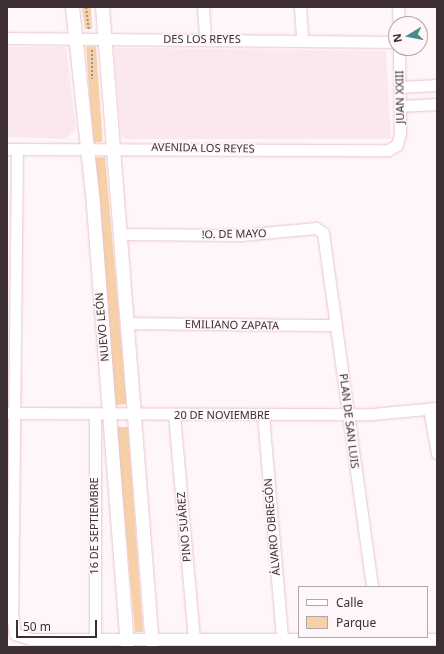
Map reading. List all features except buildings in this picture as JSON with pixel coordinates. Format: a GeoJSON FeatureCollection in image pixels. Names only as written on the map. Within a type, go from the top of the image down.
{"type":"FeatureCollection","features":[{"type":"Feature","properties":{"kind":"street","name":"NUEVO LEÓN"},"geometry":{"type":"LineString","coordinates":[[72,7],[88,147],[110,415],[126,643]]}},
{"type":"Feature","properties":{"kind":"street"},"geometry":{"type":"LineString","coordinates":[[102,7],[152,643]]}},
{"type":"Feature","properties":{"kind":"street"},"geometry":{"type":"LineString","coordinates":[[203,7],[205,39]]}},
{"type":"Feature","properties":{"kind":"street"},"geometry":{"type":"LineString","coordinates":[[300,7],[302,39]]}},
{"type":"Feature","properties":{"kind":"street","name":"DES LOS REYES"},"geometry":{"type":"LineString","coordinates":[[7,38],[302,39],[388,42]]}},
{"type":"Feature","properties":{"kind":"street","name":"JUAN XXIII"},"geometry":{"type":"LineString","coordinates":[[397,145],[401,106],[399,56]]}},
{"type":"Feature","properties":{"kind":"street"},"geometry":{"type":"LineString","coordinates":[[401,87],[437,85]]}},
{"type":"Feature","properties":{"kind":"street"},"geometry":{"type":"LineString","coordinates":[[401,106],[437,104]]}},
{"type":"Feature","properties":{"kind":"street","name":"AVENIDA LOS REYES"},"geometry":{"type":"LineString","coordinates":[[12,149],[88,147],[388,150],[397,145]]}},
{"type":"Feature","properties":{"kind":"street"},"geometry":{"type":"LineString","coordinates":[[12,149],[12,623],[18,637],[95,638],[126,643],[152,643],[194,638],[437,639]]}},
{"type":"Feature","properties":{"kind":"street","name":"!O. DE MAYO"},"geometry":{"type":"LineString","coordinates":[[120,234],[241,235],[316,228],[324,233],[328,255]]}},
{"type":"Feature","properties":{"kind":"street","name":"PLAN DE SAN LUIS"},"geometry":{"type":"LineString","coordinates":[[328,255],[347,415],[372,586]]}},
{"type":"Feature","properties":{"kind":"street","name":"EMILIANO ZAPATA"},"geometry":{"type":"LineString","coordinates":[[128,323],[336,325]]}},
{"type":"Feature","properties":{"kind":"street"},"geometry":{"type":"LineString","coordinates":[[433,409],[437,453]]}},
{"type":"Feature","properties":{"kind":"street","name":"20 DE NOVIEMBRE"},"geometry":{"type":"LineString","coordinates":[[11,413],[110,415],[347,415],[433,409]]}},
{"type":"Feature","properties":{"kind":"street","name":"16 DE SEPTIEMBRE"},"geometry":{"type":"LineString","coordinates":[[95,414],[95,638]]}},
{"type":"Feature","properties":{"kind":"street","name":"PINO SUÁREZ"},"geometry":{"type":"LineString","coordinates":[[174,415],[194,638]]}},
{"type":"Feature","properties":{"kind":"street","name":"ÁLVARO OBREGÓN"},"geometry":{"type":"LineString","coordinates":[[263,415],[282,638]]}},
{"type":"Feature","properties":{"kind":"path"},"geometry":{"type":"LineString","coordinates":[[86,7],[91,38]]}},
{"type":"Feature","properties":{"kind":"shaded area"},"geometry":{"type":"Polygon","coordinates":[[[7,47],[66,47],[76,129],[66,139],[7,137],[7,47]]]}},
{"type":"Feature","properties":{"kind":"shaded area"},"geometry":{"type":"Polygon","coordinates":[[[114,48],[386,51],[391,139],[124,139],[121,135],[114,48]]]}},
{"type":"Feature","properties":{"kind":"green space"},"geometry":{"type":"Polygon","coordinates":[[[82,7],[91,7],[92,29],[85,29],[82,7]]]}},
{"type":"Feature","properties":{"kind":"green space"},"geometry":{"type":"Polygon","coordinates":[[[96,46],[103,142],[93,142],[86,47],[96,46]]]}},
{"type":"Feature","properties":{"kind":"green space"},"geometry":{"type":"Polygon","coordinates":[[[105,157],[127,404],[116,405],[94,158],[105,157]]]}},
{"type":"Feature","properties":{"kind":"green space"},"geometry":{"type":"Polygon","coordinates":[[[116,427],[128,427],[143,632],[135,632],[116,427]]]}}]}
